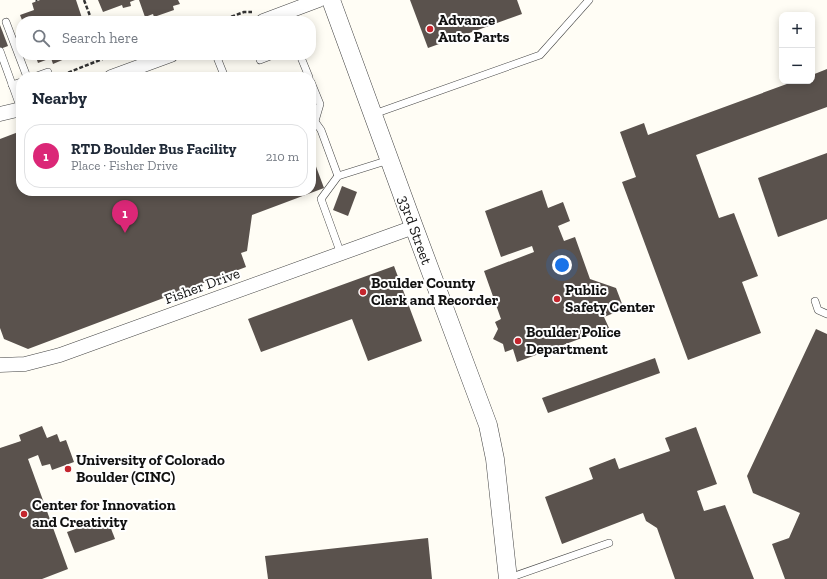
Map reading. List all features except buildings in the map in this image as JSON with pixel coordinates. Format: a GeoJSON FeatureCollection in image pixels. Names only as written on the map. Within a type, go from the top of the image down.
{"type":"FeatureCollection","features":[{"type":"Feature","properties":{"kind":"street"},"geometry":{"type":"LineString","coordinates":[[287,16],[319,0]]}},
{"type":"Feature","properties":{"kind":"street","name":"33rd Street"},"geometry":{"type":"LineString","coordinates":[[331,0],[488,425],[495,459],[508,579]]}},
{"type":"Feature","properties":{"kind":"street"},"geometry":{"type":"LineString","coordinates":[[261,15],[273,16]]}},
{"type":"Feature","properties":{"kind":"street"},"geometry":{"type":"LineString","coordinates":[[124,72],[157,60]]}},
{"type":"Feature","properties":{"kind":"street"},"geometry":{"type":"LineString","coordinates":[[0,114],[16,110]]}},
{"type":"Feature","properties":{"kind":"street","name":"Fisher Drive"},"geometry":{"type":"LineString","coordinates":[[0,365],[25,364],[60,355],[414,227]]}},
{"type":"Feature","properties":{"kind":"lane"},"geometry":{"type":"LineString","coordinates":[[373,114],[540,55],[589,0]]}},
{"type":"Feature","properties":{"kind":"lane"},"geometry":{"type":"LineString","coordinates":[[6,22],[16,48]]}},
{"type":"Feature","properties":{"kind":"lane"},"geometry":{"type":"LineString","coordinates":[[0,51],[16,96]]}},
{"type":"Feature","properties":{"kind":"lane"},"geometry":{"type":"LineString","coordinates":[[21,60],[25,72]]}},
{"type":"Feature","properties":{"kind":"lane"},"geometry":{"type":"LineString","coordinates":[[218,60],[223,72]]}},
{"type":"Feature","properties":{"kind":"lane"},"geometry":{"type":"LineString","coordinates":[[302,60],[307,72]]}},
{"type":"Feature","properties":{"kind":"lane"},"geometry":{"type":"LineString","coordinates":[[12,85],[16,84]]}},
{"type":"Feature","properties":{"kind":"lane"},"geometry":{"type":"LineString","coordinates":[[316,94],[320,104],[316,113]]}},
{"type":"Feature","properties":{"kind":"lane"},"geometry":{"type":"LineString","coordinates":[[316,123],[321,130],[338,176]]}},
{"type":"Feature","properties":{"kind":"lane"},"geometry":{"type":"LineString","coordinates":[[341,254],[321,199],[338,176],[389,160]]}},
{"type":"Feature","properties":{"kind":"lane"},"geometry":{"type":"LineString","coordinates":[[815,301],[818,310],[827,314]]}},
{"type":"Feature","properties":{"kind":"lane"},"geometry":{"type":"LineString","coordinates":[[508,579],[609,543]]}},
{"type":"Feature","properties":{"kind":"path"},"geometry":{"type":"LineString","coordinates":[[84,0],[90,16]]}},
{"type":"Feature","properties":{"kind":"path"},"geometry":{"type":"LineString","coordinates":[[233,16],[244,12],[252,12],[261,15]]}},
{"type":"Feature","properties":{"kind":"path"},"geometry":{"type":"LineString","coordinates":[[66,72],[94,60]]}},
{"type":"Feature","properties":{"kind":"place","name":"Advance Auto Parts"},"geometry":{"type":"Point","coordinates":[430,29]}},
{"type":"Feature","properties":{"kind":"place","name":"RTD Boulder Bus Facility"},"geometry":{"type":"Point","coordinates":[125,233]}},
{"type":"Feature","properties":{"kind":"place","name":"Boulder County Clerk and Recorder"},"geometry":{"type":"Point","coordinates":[363,292]}},
{"type":"Feature","properties":{"kind":"place","name":"Public Safety Center"},"geometry":{"type":"Point","coordinates":[557,299]}},
{"type":"Feature","properties":{"kind":"place","name":"Boulder Police Department"},"geometry":{"type":"Point","coordinates":[518,341]}},
{"type":"Feature","properties":{"kind":"place","name":"University of Colorado Boulder (CINC)"},"geometry":{"type":"Point","coordinates":[68,469]}},
{"type":"Feature","properties":{"kind":"place","name":"Center for Innovation and Creativity"},"geometry":{"type":"Point","coordinates":[24,514]}}]}
